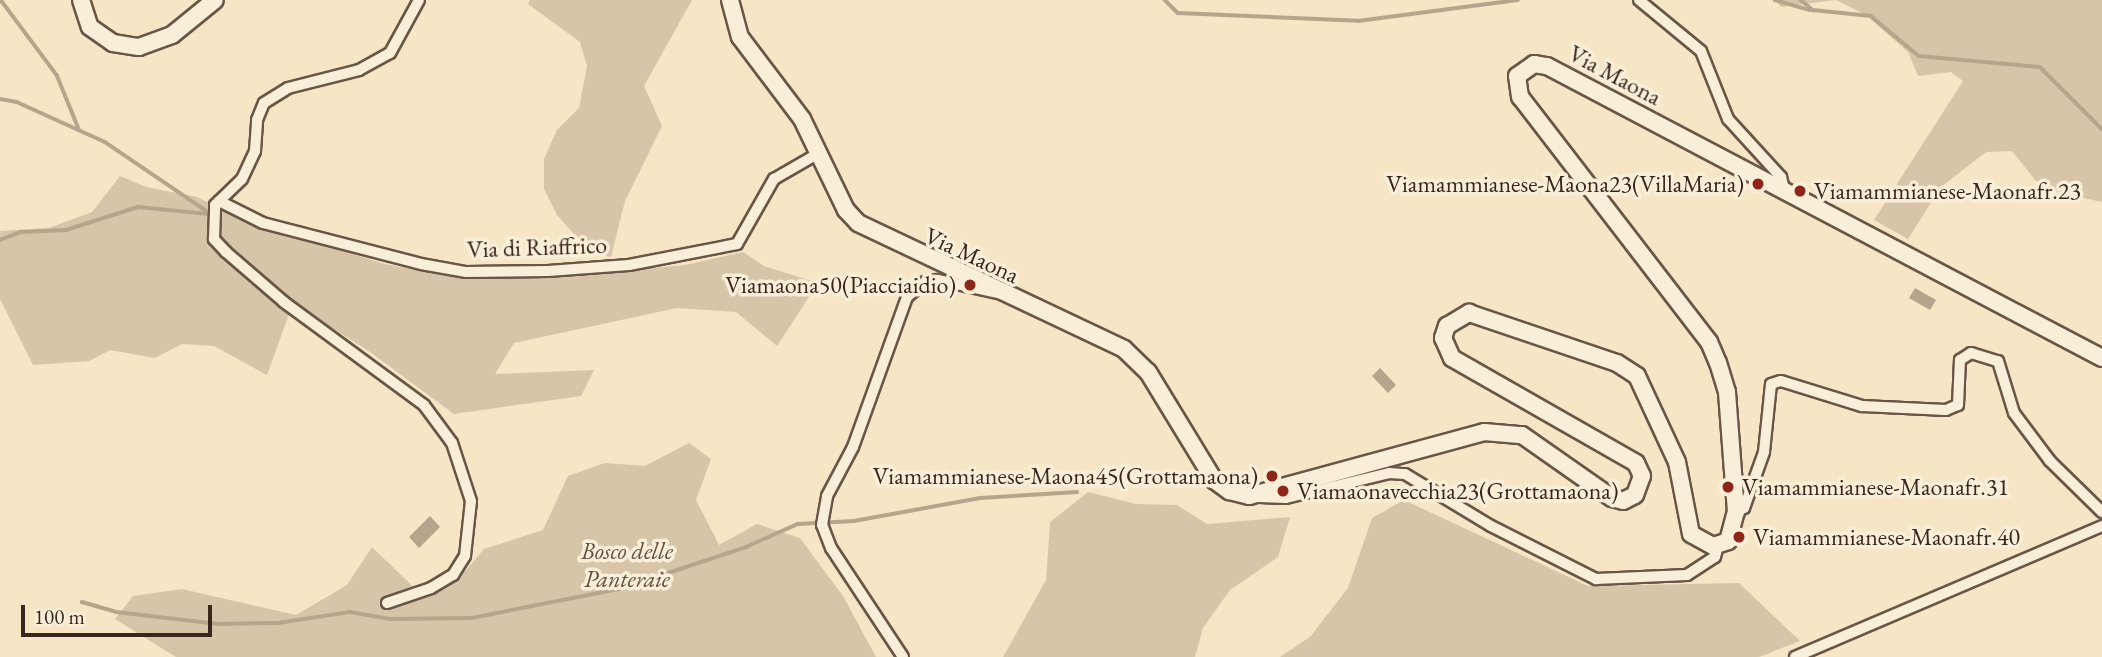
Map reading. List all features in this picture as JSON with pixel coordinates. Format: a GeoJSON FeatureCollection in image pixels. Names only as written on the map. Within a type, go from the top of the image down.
{"type":"FeatureCollection","features":[{"type":"Feature","properties":{"kind":"main road"},"geometry":{"type":"LineString","coordinates":[[81,0],[90,27],[113,43],[139,47],[172,35],[215,0]]}},
{"type":"Feature","properties":{"kind":"main road","name":"Via Maona"},"geometry":{"type":"LineString","coordinates":[[730,0],[740,37],[802,119],[846,210],[858,223],[1002,294],[1124,349],[1149,372],[1214,480],[1229,491],[1249,496]]}},
{"type":"Feature","properties":{"kind":"main road","name":"Via Maona"},"geometry":{"type":"LineString","coordinates":[[1718,546],[1731,536],[1736,512],[1727,393],[1709,342],[1520,97],[1517,76],[1527,66],[1547,66],[2102,358]]}},
{"type":"Feature","properties":{"kind":"main road"},"geometry":{"type":"LineString","coordinates":[[1249,496],[1484,432],[1522,435],[1612,498],[1623,500],[1635,495],[1642,476],[1636,463],[1452,358],[1443,338],[1447,326],[1469,313],[1617,363],[1637,376],[1677,462],[1691,534],[1702,544],[1718,546]]}},
{"type":"Feature","properties":{"kind":"street"},"geometry":{"type":"LineString","coordinates":[[387,603],[432,588],[453,575],[465,556],[471,501],[452,443],[424,405],[284,302],[226,252],[214,239],[215,205],[247,170],[264,103],[288,88],[359,70],[390,52],[419,0]]}},
{"type":"Feature","properties":{"kind":"street"},"geometry":{"type":"LineString","coordinates":[[1639,0],[1702,51],[1728,119],[1781,177],[1784,189]]}},
{"type":"Feature","properties":{"kind":"street","name":"Via di Riaffrico"},"geometry":{"type":"LineString","coordinates":[[219,201],[263,223],[421,264],[466,272],[575,269],[702,254],[737,244],[775,179],[820,153]]}},
{"type":"Feature","properties":{"kind":"street"},"geometry":{"type":"LineString","coordinates":[[903,657],[831,548],[822,525],[827,496],[853,447],[906,297],[925,282],[938,280],[1002,294]]}},
{"type":"Feature","properties":{"kind":"street"},"geometry":{"type":"LineString","coordinates":[[1736,512],[1744,508],[1764,452],[1771,384],[1781,381],[1862,407],[1946,410],[1958,405],[1960,360],[1971,352],[1998,361],[2014,413],[2050,461],[2102,512]]}},
{"type":"Feature","properties":{"kind":"street","name":"Via Maona"},"geometry":{"type":"LineString","coordinates":[[1249,496],[1286,498],[1389,473],[1405,474],[1570,570],[1596,579],[1687,575],[1715,557],[1718,546]]}},
{"type":"Feature","properties":{"kind":"street"},"geometry":{"type":"LineString","coordinates":[[1795,657],[2102,526]]}},
{"type":"Feature","properties":{"kind":"green space"},"geometry":{"type":"Polygon","coordinates":[[[530,0],[692,0],[644,86],[662,126],[625,201],[611,257],[590,252],[557,215],[544,189],[544,159],[557,130],[579,108],[587,66],[580,42],[528,4],[530,0]]]}},
{"type":"Feature","properties":{"kind":"green space"},"geometry":{"type":"Polygon","coordinates":[[[1775,0],[1836,0],[1781,7],[1775,0]]]}},
{"type":"Feature","properties":{"kind":"green space"},"geometry":{"type":"Polygon","coordinates":[[[1836,0],[2102,0],[2102,202],[2061,193],[2036,181],[2012,151],[1986,152],[1941,187],[1908,239],[1874,220],[1963,81],[1951,72],[1918,76],[1908,52],[1866,15],[1836,0]]]}},
{"type":"Feature","properties":{"kind":"green space"},"geometry":{"type":"Polygon","coordinates":[[[120,176],[146,187],[197,197],[246,221],[385,264],[447,276],[556,277],[685,265],[743,252],[764,266],[818,283],[777,346],[736,312],[677,308],[514,343],[495,374],[594,370],[581,396],[454,414],[370,352],[293,303],[267,375],[214,346],[182,344],[155,358],[110,350],[89,361],[33,365],[0,299],[0,231],[49,228],[92,212],[120,176]]]}},
{"type":"Feature","properties":{"kind":"green space","name":"Bosco delle Panteraie"},"geometry":{"type":"Polygon","coordinates":[[[689,443],[711,459],[696,500],[719,545],[757,524],[800,538],[843,596],[876,657],[176,657],[115,619],[133,596],[182,589],[296,615],[347,585],[372,547],[425,598],[456,582],[484,549],[543,530],[568,476],[605,463],[645,466],[689,443]]]}},
{"type":"Feature","properties":{"kind":"green space"},"geometry":{"type":"Polygon","coordinates":[[[1088,492],[1136,504],[1177,505],[1207,524],[1290,517],[1278,557],[1230,590],[1203,628],[1195,657],[1003,657],[1046,580],[1050,522],[1088,492]]]}},
{"type":"Feature","properties":{"kind":"green space"},"geometry":{"type":"Polygon","coordinates":[[[1404,500],[1588,586],[1739,583],[1800,641],[1759,657],[1280,657],[1310,637],[1348,588],[1372,518],[1404,500]]]}},
{"type":"Feature","properties":{"kind":"shaded area"},"geometry":{"type":"Polygon","coordinates":[[[1915,288],[1936,300],[1930,310],[1909,298],[1915,288]]]}},
{"type":"Feature","properties":{"kind":"shaded area"},"geometry":{"type":"Polygon","coordinates":[[[1380,368],[1396,385],[1388,393],[1372,376],[1380,368]]]}},
{"type":"Feature","properties":{"kind":"shaded area"},"geometry":{"type":"Polygon","coordinates":[[[430,516],[440,527],[419,548],[409,537],[430,516]]]}},
{"type":"Feature","properties":{"kind":"waterway"},"geometry":{"type":"LineString","coordinates":[[1,0],[57,75],[79,129]]}},
{"type":"Feature","properties":{"kind":"waterway"},"geometry":{"type":"LineString","coordinates":[[1165,0],[1178,13],[1358,21],[1518,0]]}},
{"type":"Feature","properties":{"kind":"waterway"},"geometry":{"type":"LineString","coordinates":[[1775,0],[1810,10]]}},
{"type":"Feature","properties":{"kind":"waterway"},"geometry":{"type":"LineString","coordinates":[[1801,0],[1813,10],[1871,16],[1919,56],[2040,67],[2102,129]]}},
{"type":"Feature","properties":{"kind":"waterway"},"geometry":{"type":"LineString","coordinates":[[0,99],[17,102],[105,142],[211,214]]}},
{"type":"Feature","properties":{"kind":"waterway"},"geometry":{"type":"LineString","coordinates":[[0,240],[21,232],[66,230],[138,207],[209,214]]}},
{"type":"Feature","properties":{"kind":"waterway"},"geometry":{"type":"LineString","coordinates":[[82,602],[116,612],[218,624],[278,623],[350,612],[390,619],[472,618],[623,588],[746,547],[798,524],[854,521],[980,498],[1077,492]]}},
{"type":"Feature","properties":{"kind":"place","name":"Viamammianese-Maona23(VillaMaria)"},"geometry":{"type":"Point","coordinates":[1758,184]}},
{"type":"Feature","properties":{"kind":"place","name":"Viamammianese-Maonafr.23"},"geometry":{"type":"Point","coordinates":[1800,191]}},
{"type":"Feature","properties":{"kind":"place","name":"Viamaona50(Piacciaidio)"},"geometry":{"type":"Point","coordinates":[970,285]}},
{"type":"Feature","properties":{"kind":"place","name":"Viamammianese-Maona45(Grottamaona)"},"geometry":{"type":"Point","coordinates":[1272,476]}},
{"type":"Feature","properties":{"kind":"place","name":"Viamammianese-Maonafr.31"},"geometry":{"type":"Point","coordinates":[1728,487]}},
{"type":"Feature","properties":{"kind":"place","name":"Viamaonavecchia23(Grottamaona)"},"geometry":{"type":"Point","coordinates":[1283,491]}},
{"type":"Feature","properties":{"kind":"place","name":"Viamammianese-Maonafr.40"},"geometry":{"type":"Point","coordinates":[1739,537]}}]}
